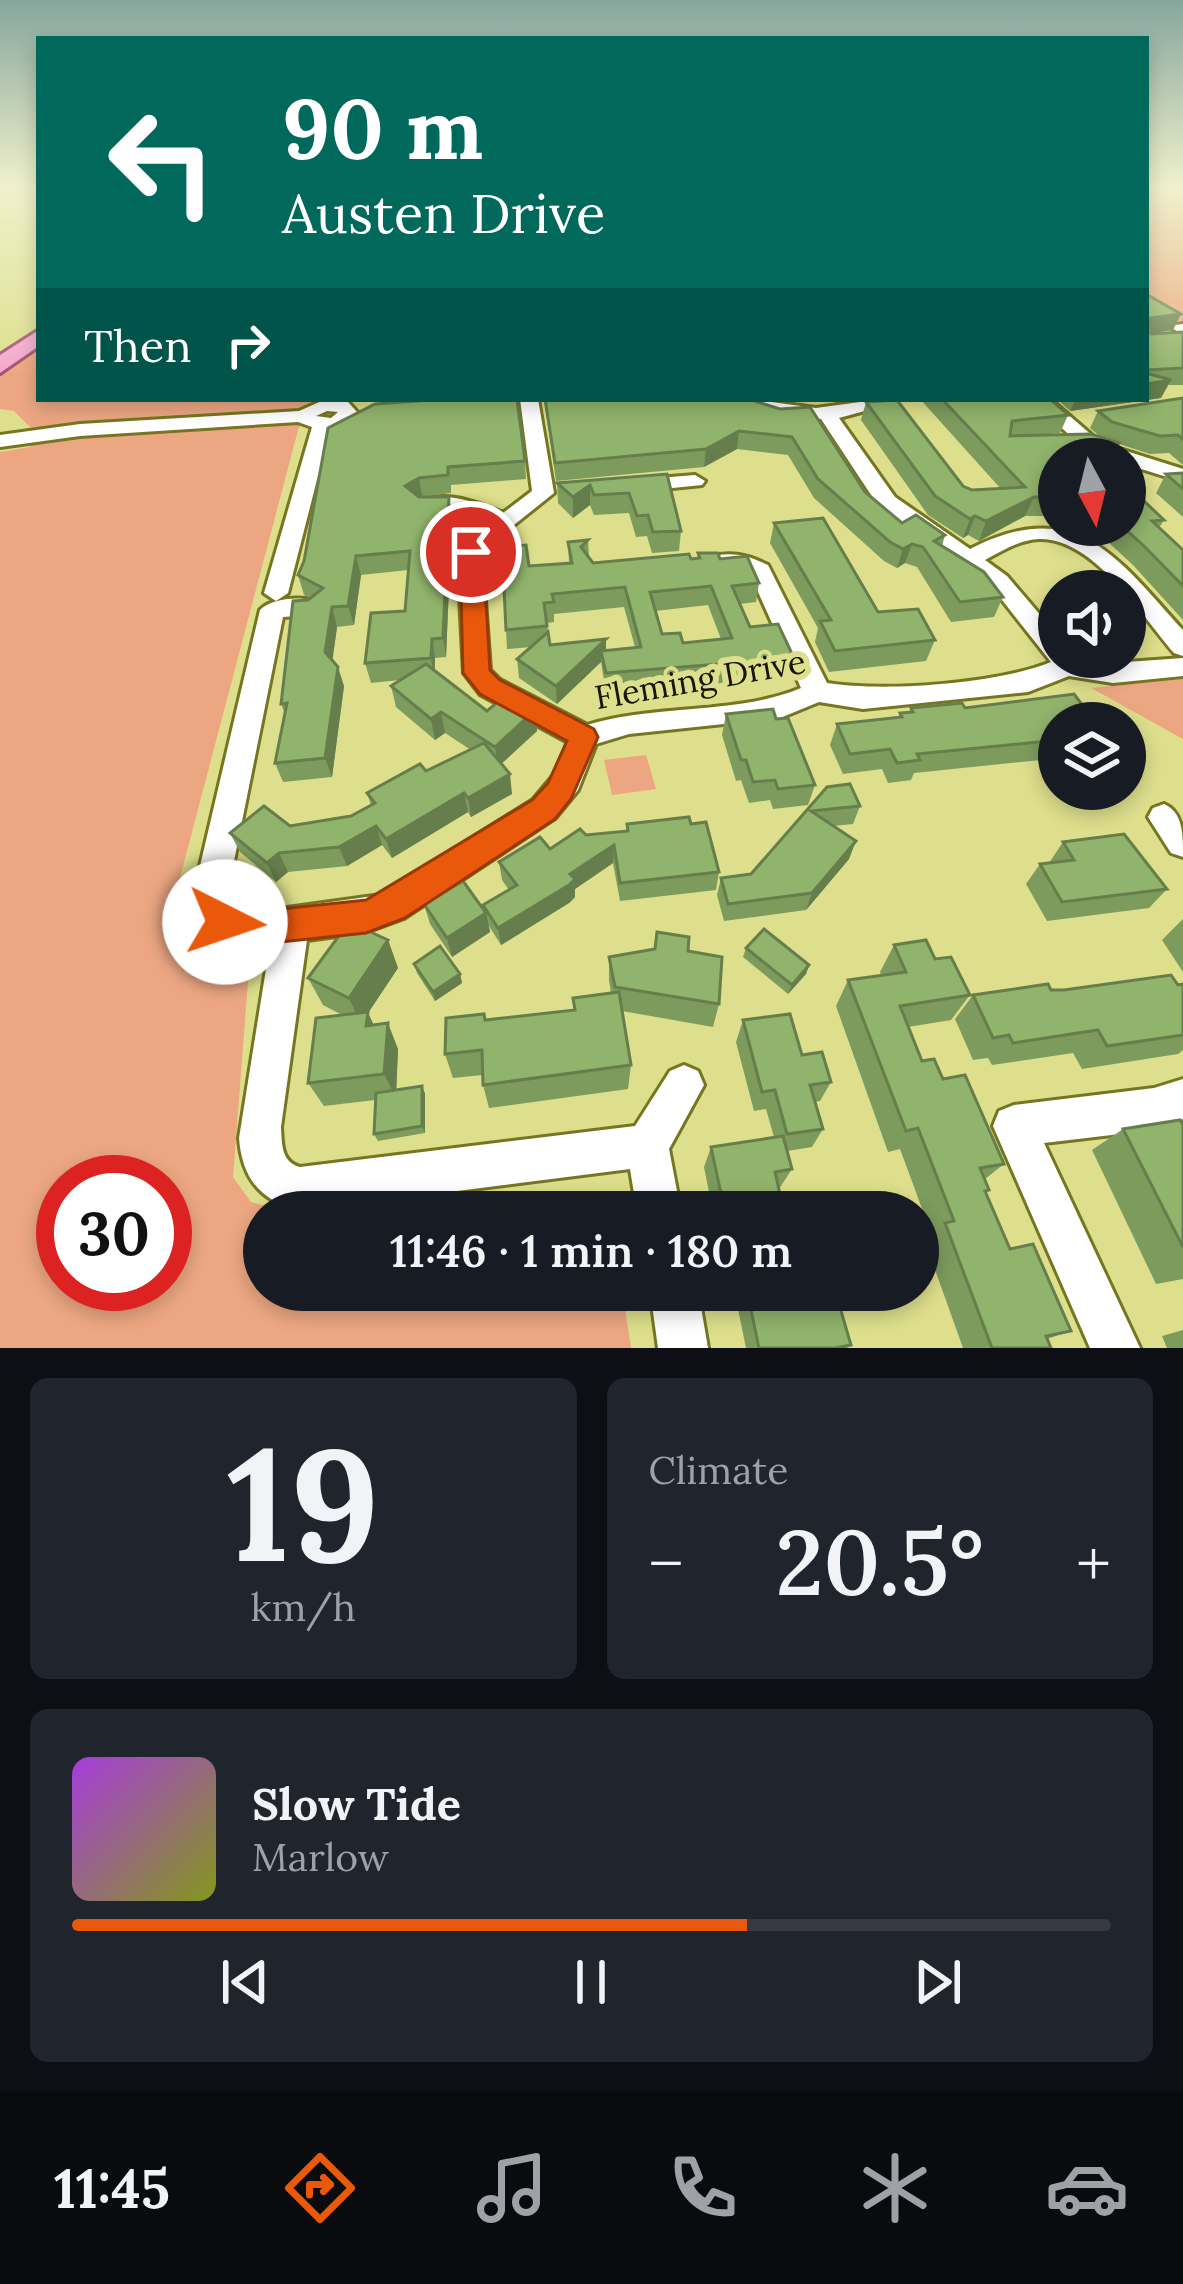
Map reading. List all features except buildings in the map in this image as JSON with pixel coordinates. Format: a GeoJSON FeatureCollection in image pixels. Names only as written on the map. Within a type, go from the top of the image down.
{"type":"FeatureCollection","features":[{"type":"Feature","properties":{"kind":"main road"},"geometry":{"type":"LineString","coordinates":[[0,338],[36,320]]}},
{"type":"Feature","properties":{"kind":"main road"},"geometry":{"type":"LineString","coordinates":[[0,366],[36,338]]}},
{"type":"Feature","properties":{"kind":"street"},"geometry":{"type":"LineString","coordinates":[[311,607],[272,610],[210,896],[218,916],[233,926],[290,926],[366,916],[392,907],[544,809],[567,781],[584,737],[490,687],[473,666],[471,552],[479,538],[554,492],[528,402]]}},
{"type":"Feature","properties":{"kind":"street"},"geometry":{"type":"LineString","coordinates":[[762,402],[777,412],[862,409],[870,402]]}},
{"type":"Feature","properties":{"kind":"street"},"geometry":{"type":"LineString","coordinates":[[1041,402],[1063,433],[1088,431],[1183,476]]}},
{"type":"Feature","properties":{"kind":"street"},"geometry":{"type":"LineString","coordinates":[[276,593],[328,411]]}},
{"type":"Feature","properties":{"kind":"street"},"geometry":{"type":"LineString","coordinates":[[0,441],[80,430],[372,411]]}},
{"type":"Feature","properties":{"kind":"street"},"geometry":{"type":"LineString","coordinates":[[825,411],[897,512],[970,559],[1010,592],[1038,628]]}},
{"type":"Feature","properties":{"kind":"street"},"geometry":{"type":"LineString","coordinates":[[0,419],[80,430]]}},
{"type":"Feature","properties":{"kind":"street"},"geometry":{"type":"LineString","coordinates":[[609,488],[684,488]]}},
{"type":"Feature","properties":{"kind":"street"},"geometry":{"type":"LineString","coordinates":[[424,506],[464,504],[503,521]]}},
{"type":"Feature","properties":{"kind":"street"},"geometry":{"type":"LineString","coordinates":[[970,559],[1013,535],[1051,532],[1077,537],[1183,647]]}},
{"type":"Feature","properties":{"kind":"street"},"geometry":{"type":"LineString","coordinates":[[706,556],[742,561],[760,570],[818,692]]}},
{"type":"Feature","properties":{"kind":"street","name":"Fleming Drive"},"geometry":{"type":"LineString","coordinates":[[1146,670],[1183,667]]}},
{"type":"Feature","properties":{"kind":"street","name":"Fleming Drive"},"geometry":{"type":"LineString","coordinates":[[584,737],[629,723],[780,708],[818,692],[863,699],[1028,682],[1038,675]]}},
{"type":"Feature","properties":{"kind":"street"},"geometry":{"type":"LineString","coordinates":[[290,926],[260,1127],[260,1154],[268,1172],[282,1186],[300,1189],[647,1146]]}},
{"type":"Feature","properties":{"kind":"street"},"geometry":{"type":"LineString","coordinates":[[655,1191],[647,1146],[684,1085]]}},
{"type":"Feature","properties":{"kind":"street"},"geometry":{"type":"LineString","coordinates":[[1114,1348],[1014,1126],[1154,1109],[1183,1100]]}},
{"type":"Feature","properties":{"kind":"street"},"geometry":{"type":"LineString","coordinates":[[677,1311],[683,1348]]}},
{"type":"Feature","properties":{"kind":"shaded area"},"geometry":{"type":"Polygon","coordinates":[[[1149,250],[1183,250],[1183,323],[1149,305],[1149,250]]]}},
{"type":"Feature","properties":{"kind":"shaded area"},"geometry":{"type":"Polygon","coordinates":[[[36,344],[36,402],[312,402],[298,430],[172,908],[251,943],[233,1177],[243,1191],[243,1311],[625,1311],[631,1348],[0,1348],[0,452],[30,447],[35,432],[14,411],[0,409],[0,377],[36,344]]]}},
{"type":"Feature","properties":{"kind":"shaded area"},"geometry":{"type":"Polygon","coordinates":[[[1183,679],[1183,739],[1146,718],[1146,702],[1116,702],[1091,688],[1183,679]]]}},
{"type":"Feature","properties":{"kind":"shaded area"},"geometry":{"type":"Polygon","coordinates":[[[646,755],[656,789],[612,795],[604,760],[646,755]]]}},
{"type":"Feature","properties":{"kind":"route"},"geometry":{"type":"LineString","coordinates":[[225,922],[251,929],[290,926],[366,916],[392,907],[544,809],[567,781],[584,737],[490,687],[473,666],[471,552]]}}]}
